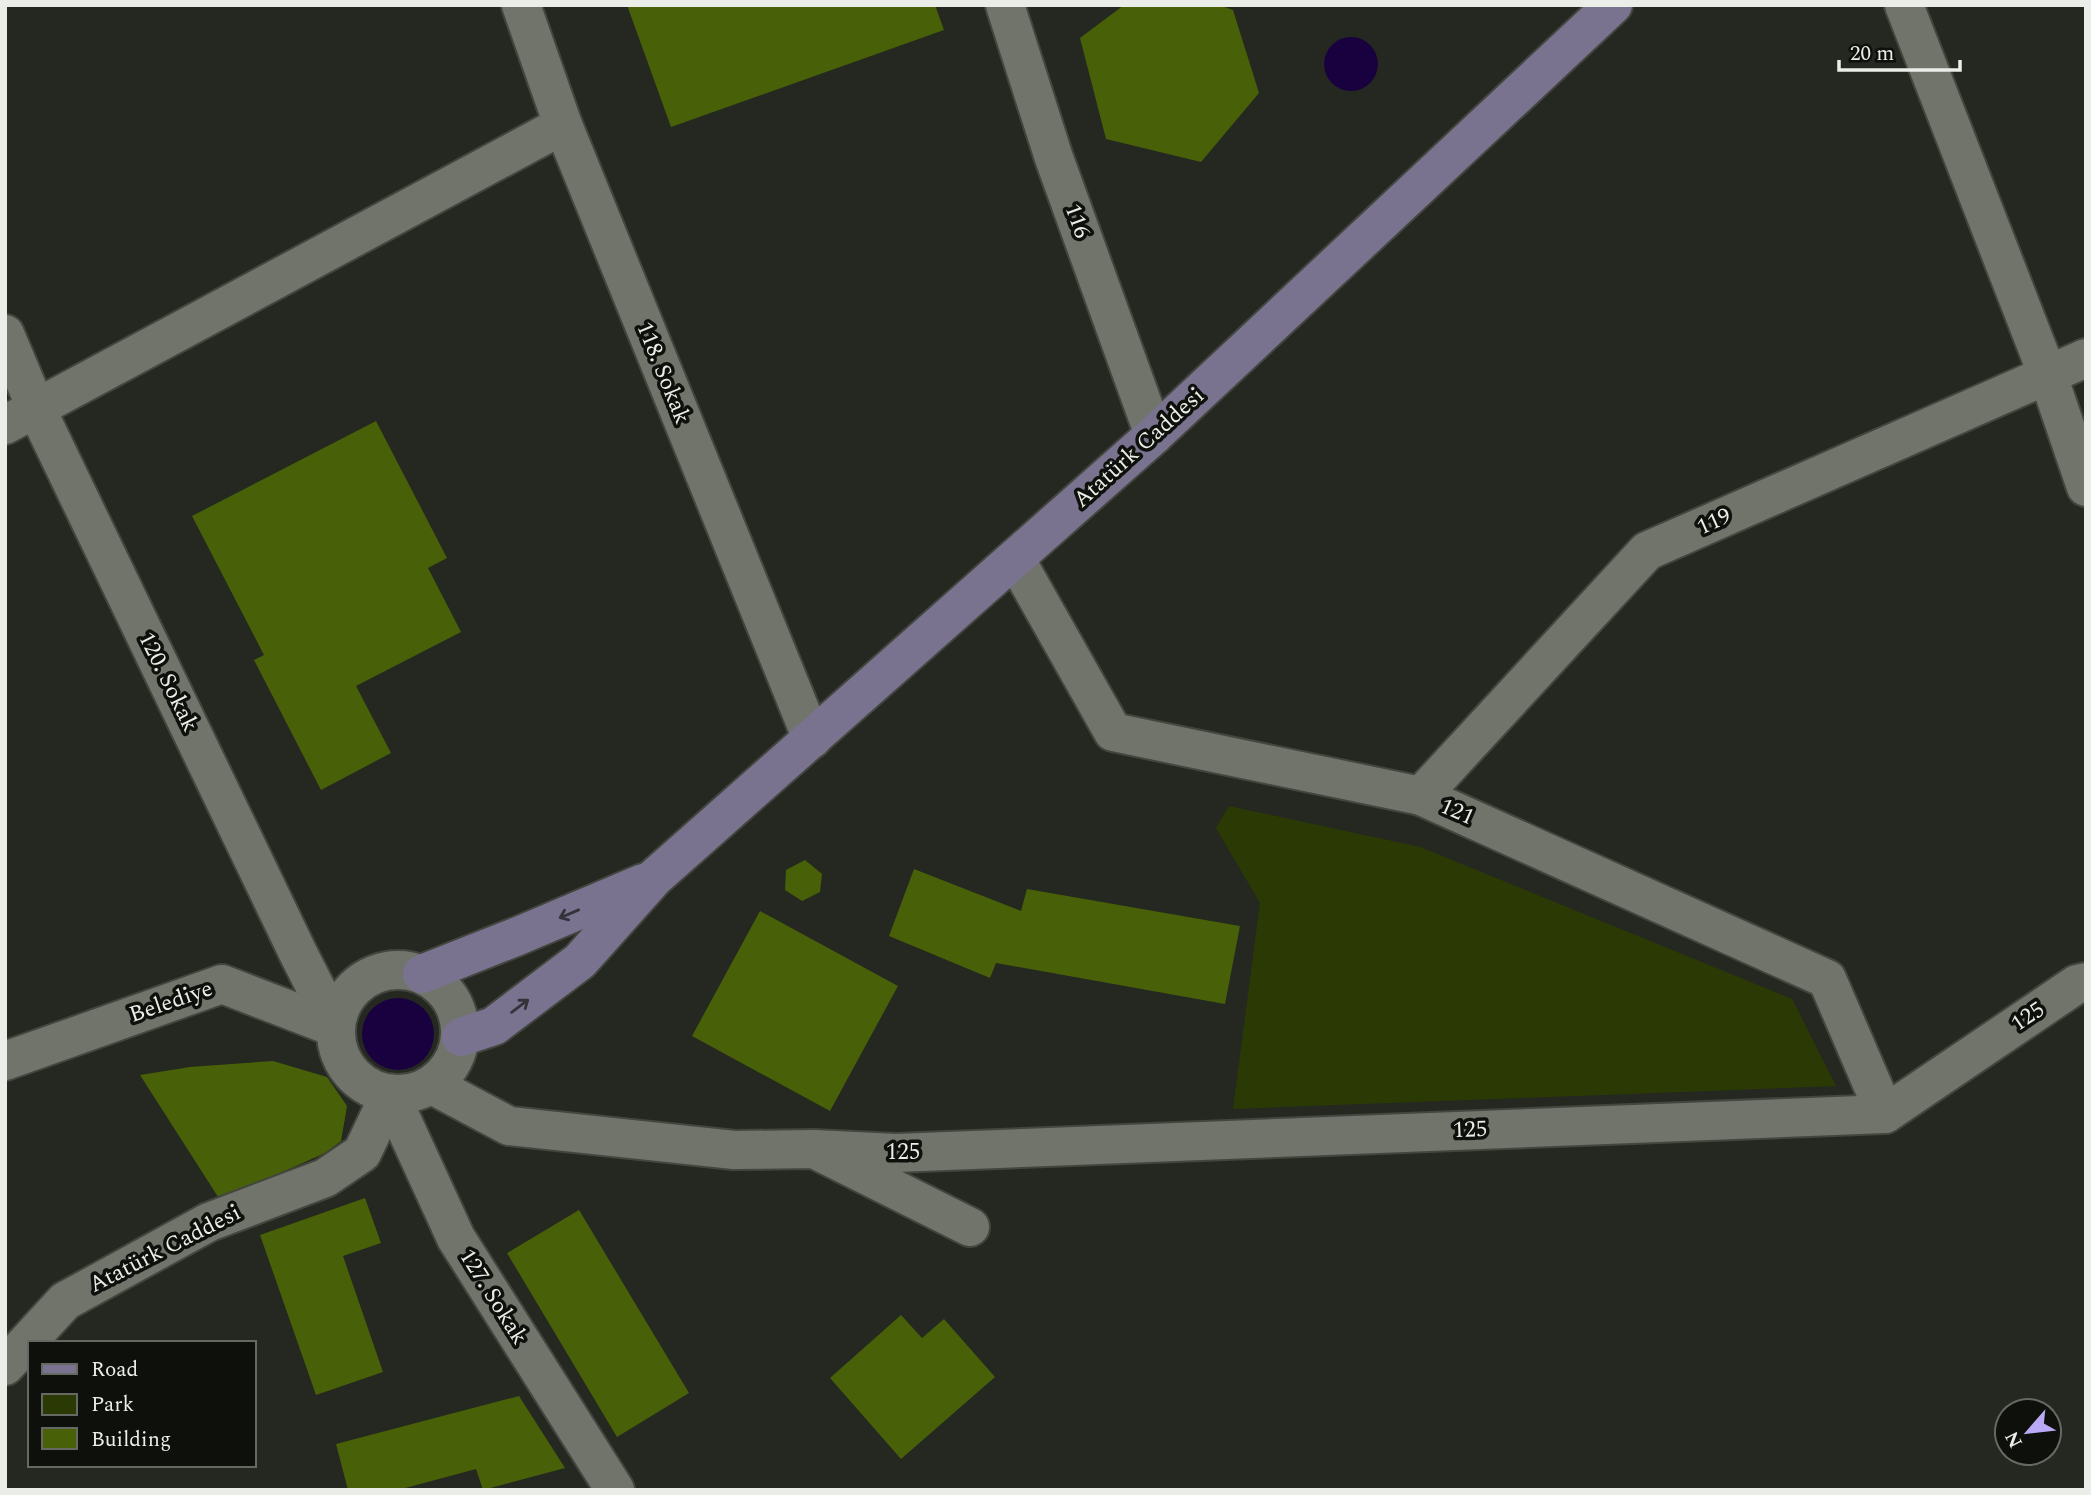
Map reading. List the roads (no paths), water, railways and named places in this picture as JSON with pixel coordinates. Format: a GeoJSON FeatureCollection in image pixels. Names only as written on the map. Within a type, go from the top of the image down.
{"type":"FeatureCollection","features":[{"type":"Feature","properties":{"kind":"main road","name":"Atatürk Caddesi"},"geometry":{"type":"LineString","coordinates":[[461,1037],[494,1026],[580,961],[654,878],[1154,435],[1613,5]]}},
{"type":"Feature","properties":{"kind":"main road","name":"Atatürk Caddesi"},"geometry":{"type":"LineString","coordinates":[[422,974],[654,878]]}},
{"type":"Feature","properties":{"kind":"street","name":"118. Sokak"},"geometry":{"type":"LineString","coordinates":[[521,5],[563,125],[812,739]]}},
{"type":"Feature","properties":{"kind":"street","name":"116"},"geometry":{"type":"LineString","coordinates":[[1005,5],[1054,158],[1154,435]]}},
{"type":"Feature","properties":{"kind":"street"},"geometry":{"type":"LineString","coordinates":[[1904,5],[2047,373],[2086,487]]}},
{"type":"Feature","properties":{"kind":"street"},"geometry":{"type":"LineString","coordinates":[[21,417],[563,125]]}},
{"type":"Feature","properties":{"kind":"street","name":"120. Sokak"},"geometry":{"type":"LineString","coordinates":[[5,334],[21,417],[336,1028]]}},
{"type":"Feature","properties":{"kind":"street","name":"119"},"geometry":{"type":"LineString","coordinates":[[1421,796],[1647,551],[2086,358]]}},
{"type":"Feature","properties":{"kind":"street","name":"121"},"geometry":{"type":"LineString","coordinates":[[1016,560],[1112,732],[1421,796],[1827,979],[1885,1114]]}},
{"type":"Feature","properties":{"kind":"street"},"geometry":{"type":"LineString","coordinates":[[402,970],[422,974],[439,985],[451,1000],[459,1018],[461,1037],[456,1056],[446,1073],[432,1085],[405,1094],[390,1094],[372,1089],[357,1079],[345,1064],[338,1046],[336,1028],[340,1009],[350,992],[365,979],[383,972],[402,970]]}},
{"type":"Feature","properties":{"kind":"street","name":"125"},"geometry":{"type":"LineString","coordinates":[[432,1085],[509,1126],[734,1150],[814,1149],[896,1153],[1885,1114],[2077,984],[2086,982]]}},
{"type":"Feature","properties":{"kind":"street","name":"Belediye"},"geometry":{"type":"LineString","coordinates":[[5,1061],[222,984],[336,1028]]}},
{"type":"Feature","properties":{"kind":"street","name":"Atatürk Caddesi"},"geometry":{"type":"LineString","coordinates":[[28,1341],[65,1301],[209,1222],[325,1178],[362,1153],[390,1094]]}},
{"type":"Feature","properties":{"kind":"street","name":"127. Sokak"},"geometry":{"type":"LineString","coordinates":[[390,1094],[456,1238],[615,1490]]}},
{"type":"Feature","properties":{"kind":"street"},"geometry":{"type":"LineString","coordinates":[[814,1149],[970,1227]]}},
{"type":"Feature","properties":{"kind":"street","name":"Atatürk Caddesi"},"geometry":{"type":"LineString","coordinates":[[5,1366],[28,1341]]}}]}
